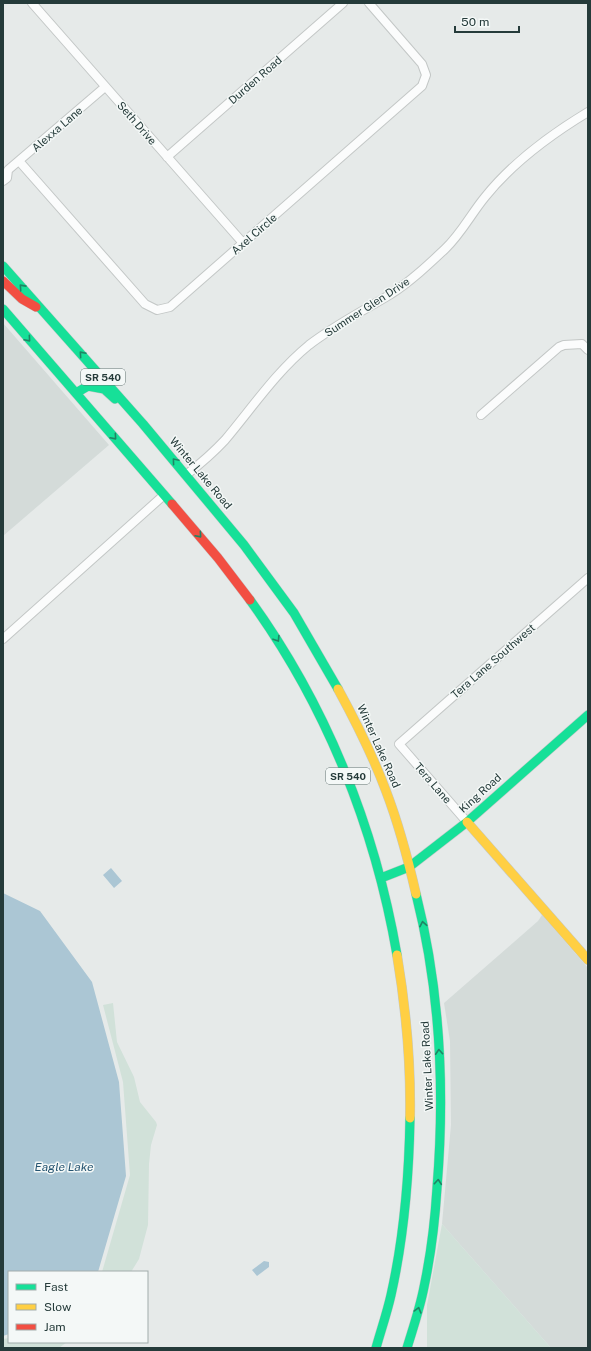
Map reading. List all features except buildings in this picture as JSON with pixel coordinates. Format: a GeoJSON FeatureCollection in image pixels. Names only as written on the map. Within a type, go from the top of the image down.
{"type":"FeatureCollection","features":[{"type":"Feature","properties":{"kind":"main road","name":"Winter Lake Road"},"geometry":{"type":"LineString","coordinates":[[3,266],[163,446],[232,528],[287,601],[359,727],[384,785],[397,823],[420,910],[432,980],[440,1055],[441,1131],[432,1244],[426,1281],[407,1348]]}},
{"type":"Feature","properties":{"kind":"main road"},"geometry":{"type":"LineString","coordinates":[[3,281],[26,303],[42,309]]}},
{"type":"Feature","properties":{"kind":"main road","name":"Winter Lake Road"},"geometry":{"type":"LineString","coordinates":[[3,309],[243,589],[278,640],[302,682],[329,733],[351,784],[370,837],[390,917],[400,974],[408,1052],[410,1116],[408,1174],[400,1245],[393,1288],[376,1348]]}},
{"type":"Feature","properties":{"kind":"main road"},"geometry":{"type":"LineString","coordinates":[[76,393],[88,386],[104,389],[163,446]]}},
{"type":"Feature","properties":{"kind":"main road","name":"King Road"},"geometry":{"type":"LineString","coordinates":[[381,878],[409,868],[467,822],[588,714]]}},
{"type":"Feature","properties":{"kind":"main road"},"geometry":{"type":"LineString","coordinates":[[467,822],[588,960]]}},
{"type":"Feature","properties":{"kind":"street","name":"Seth Drive"},"geometry":{"type":"LineString","coordinates":[[32,3],[243,243]]}},
{"type":"Feature","properties":{"kind":"street","name":"Durden Road"},"geometry":{"type":"LineString","coordinates":[[167,157],[343,3]]}},
{"type":"Feature","properties":{"kind":"street","name":"Axel Circle"},"geometry":{"type":"LineString","coordinates":[[19,161],[145,304],[157,310],[170,307],[422,86],[426,76],[422,64],[369,3]]}},
{"type":"Feature","properties":{"kind":"street","name":"Alexxa Lane"},"geometry":{"type":"LineString","coordinates":[[3,181],[7,178],[6,171],[105,87]]}},
{"type":"Feature","properties":{"kind":"street","name":"Summer Glen Drive"},"geometry":{"type":"LineString","coordinates":[[186,475],[211,455],[290,362],[309,345],[338,324],[392,293],[411,280],[446,248],[464,227],[485,197],[532,150],[565,126],[588,112]]}},
{"type":"Feature","properties":{"kind":"street"},"geometry":{"type":"LineString","coordinates":[[481,415],[559,347],[564,345],[582,344],[588,350]]}},
{"type":"Feature","properties":{"kind":"street"},"geometry":{"type":"LineString","coordinates":[[3,639],[164,495]]}},
{"type":"Feature","properties":{"kind":"street","name":"Tera Lane Southwest"},"geometry":{"type":"LineString","coordinates":[[399,744],[588,578]]}},
{"type":"Feature","properties":{"kind":"street","name":"Tera Lane"},"geometry":{"type":"LineString","coordinates":[[399,744],[467,822]]}},
{"type":"Feature","properties":{"kind":"shaded area"},"geometry":{"type":"Polygon","coordinates":[[[3,323],[109,445],[3,536],[3,323]]]}},
{"type":"Feature","properties":{"kind":"shaded area"},"geometry":{"type":"Polygon","coordinates":[[[542,915],[588,968],[588,1348],[551,1348],[442,1224],[451,1125],[450,1041],[444,1003],[538,921],[542,915]]]}},
{"type":"Feature","properties":{"kind":"shaded area"},"geometry":{"type":"Polygon","coordinates":[[[113,1003],[117,1042],[134,1077],[140,1102],[157,1125],[151,1145],[149,1164],[148,1225],[139,1259],[132,1271],[102,1271],[130,1175],[123,1082],[103,1005],[113,1003]]]}},
{"type":"Feature","properties":{"kind":"shaded area"},"geometry":{"type":"Polygon","coordinates":[[[442,1224],[551,1348],[427,1348],[427,1305],[442,1224]]]}},
{"type":"Feature","properties":{"kind":"shaded area"},"geometry":{"type":"Polygon","coordinates":[[[8,1338],[8,1343],[66,1343],[59,1348],[3,1348],[3,1339],[8,1338]]]}},
{"type":"Feature","properties":{"kind":"water"},"geometry":{"type":"Polygon","coordinates":[[[111,868],[122,881],[114,888],[103,875],[111,868]]]}},
{"type":"Feature","properties":{"kind":"water","name":"Eagle Lake"},"geometry":{"type":"Polygon","coordinates":[[[3,893],[40,911],[92,982],[119,1082],[126,1176],[98,1271],[8,1271],[8,1334],[3,1336],[3,893]]]}},
{"type":"Feature","properties":{"kind":"water"},"geometry":{"type":"Polygon","coordinates":[[[264,1261],[269,1262],[269,1267],[257,1276],[252,1270],[264,1261]]]}},
{"type":"Feature","properties":{"kind":"traffic: fast"},"geometry":{"type":"LineString","coordinates":[[3,266],[143,424],[244,545],[294,613],[338,689]]}},
{"type":"Feature","properties":{"kind":"traffic: fast"},"geometry":{"type":"LineString","coordinates":[[3,309],[172,504]]}},
{"type":"Feature","properties":{"kind":"traffic: fast"},"geometry":{"type":"LineString","coordinates":[[76,393],[88,386],[104,389],[115,399]]}},
{"type":"Feature","properties":{"kind":"traffic: fast"},"geometry":{"type":"LineString","coordinates":[[250,600],[277,640],[302,682],[344,769],[361,814],[375,860],[397,955]]}},
{"type":"Feature","properties":{"kind":"traffic: fast"},"geometry":{"type":"LineString","coordinates":[[381,878],[409,867],[467,822],[588,715]]}},
{"type":"Feature","properties":{"kind":"traffic: fast"},"geometry":{"type":"LineString","coordinates":[[407,1348],[420,1303],[431,1250],[436,1200],[440,1114],[438,1040],[431,966],[416,894]]}},
{"type":"Feature","properties":{"kind":"traffic: fast"},"geometry":{"type":"LineString","coordinates":[[376,1348],[396,1273],[407,1185],[410,1118]]}},
{"type":"Feature","properties":{"kind":"traffic: slow"},"geometry":{"type":"LineString","coordinates":[[338,689],[364,739],[386,791],[403,842],[416,894]]}},
{"type":"Feature","properties":{"kind":"traffic: slow"},"geometry":{"type":"LineString","coordinates":[[467,822],[588,960]]}},
{"type":"Feature","properties":{"kind":"traffic: slow"},"geometry":{"type":"LineString","coordinates":[[397,955],[407,1036],[410,1077],[410,1118]]}},
{"type":"Feature","properties":{"kind":"traffic: jam"},"geometry":{"type":"LineString","coordinates":[[3,281],[22,299],[36,307]]}},
{"type":"Feature","properties":{"kind":"traffic: jam"},"geometry":{"type":"LineString","coordinates":[[172,504],[218,558],[250,600]]}}]}
